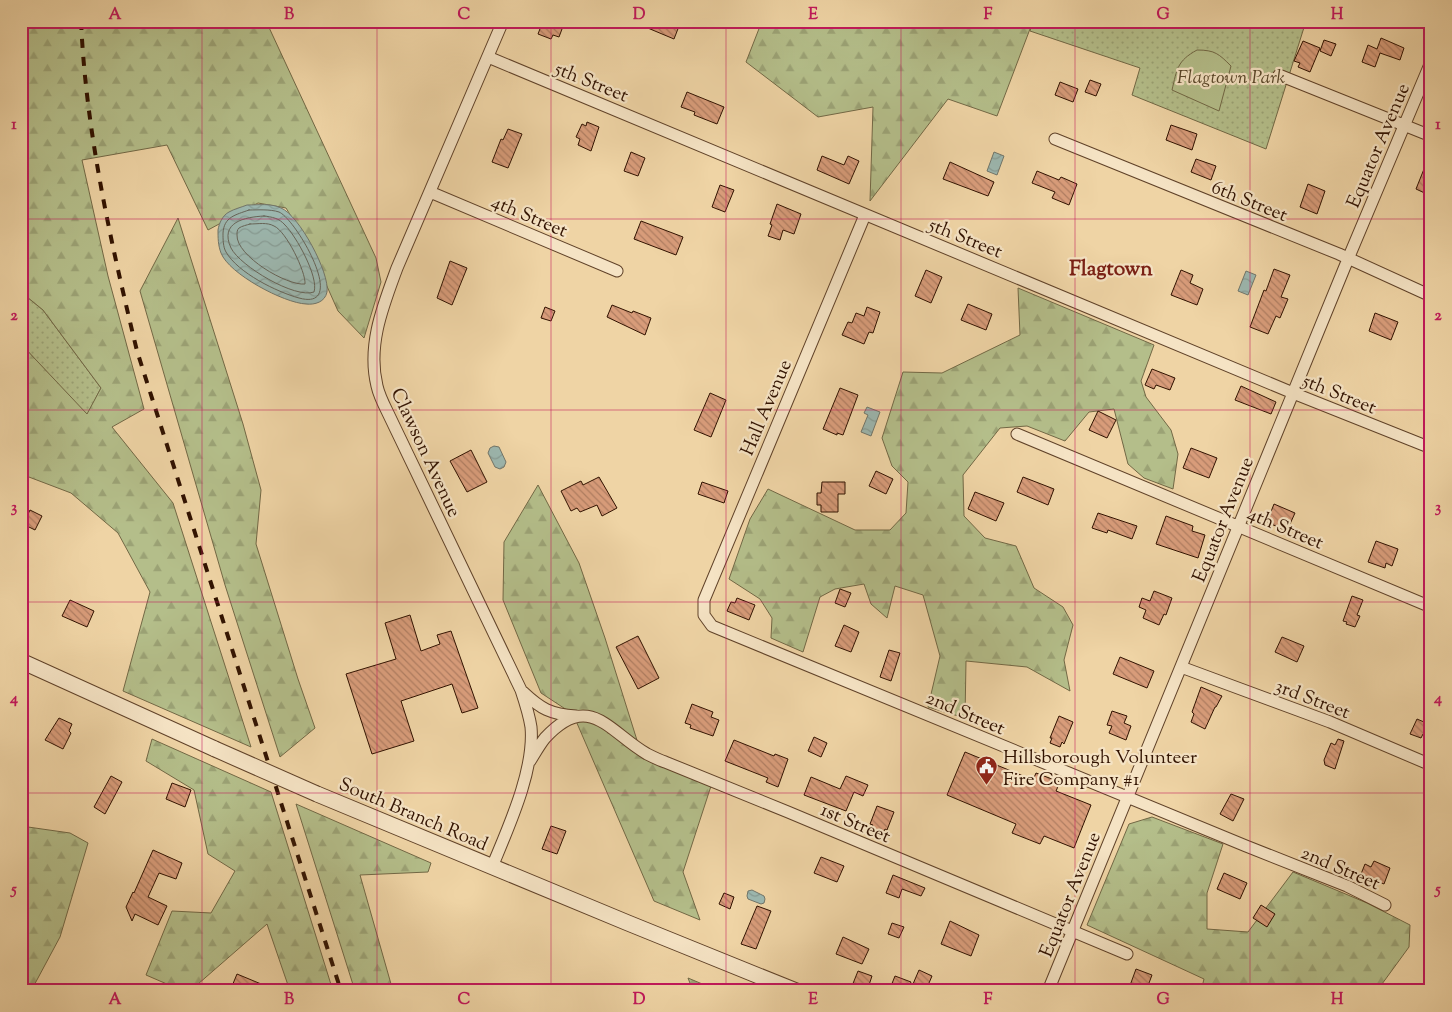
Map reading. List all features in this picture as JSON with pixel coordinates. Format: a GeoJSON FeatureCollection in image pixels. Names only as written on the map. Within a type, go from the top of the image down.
{"type":"FeatureCollection","features":[{"type":"Feature","properties":{"kind":"street","name":"Clawson Avenue"},"geometry":{"type":"LineString","coordinates":[[492,867],[526,778],[530,762],[531,728],[529,714],[521,690],[404,450],[377,387],[373,357],[375,336],[382,310],[397,268],[503,21]]}},
{"type":"Feature","properties":{"kind":"street","name":"5th Street"},"geometry":{"type":"LineString","coordinates":[[488,57],[780,177],[866,215],[1293,393],[1431,448]]}},
{"type":"Feature","properties":{"kind":"street","name":"Equator Avenue"},"geometry":{"type":"LineString","coordinates":[[1048,991],[1348,258],[1431,62]]}},
{"type":"Feature","properties":{"kind":"street"},"geometry":{"type":"LineString","coordinates":[[1279,76],[1431,136]]}},
{"type":"Feature","properties":{"kind":"street","name":"6th Street"},"geometry":{"type":"LineString","coordinates":[[1055,139],[1348,258],[1431,296]]}},
{"type":"Feature","properties":{"kind":"street","name":"4th Street"},"geometry":{"type":"LineString","coordinates":[[430,192],[617,271]]}},
{"type":"Feature","properties":{"kind":"street","name":"Hall Avenue"},"geometry":{"type":"LineString","coordinates":[[704,615],[704,600],[866,215]]}},
{"type":"Feature","properties":{"kind":"street","name":"4th Street"},"geometry":{"type":"LineString","coordinates":[[1017,434],[1431,607]]}},
{"type":"Feature","properties":{"kind":"street","name":"2nd Street"},"geometry":{"type":"LineString","coordinates":[[704,615],[712,626],[1127,798],[1347,886],[1385,905]]}},
{"type":"Feature","properties":{"kind":"street","name":"South Branch Road"},"geometry":{"type":"LineString","coordinates":[[21,661],[317,794],[796,991]]}},
{"type":"Feature","properties":{"kind":"street","name":"3rd Street"},"geometry":{"type":"LineString","coordinates":[[1181,667],[1330,722],[1431,764]]}},
{"type":"Feature","properties":{"kind":"street","name":"1st Street"},"geometry":{"type":"LineString","coordinates":[[521,690],[546,711],[560,715],[590,716],[603,721],[646,754],[1127,954]]}},
{"type":"Feature","properties":{"kind":"street"},"geometry":{"type":"LineString","coordinates":[[530,762],[545,738],[560,725],[576,716]]}},
{"type":"Feature","properties":{"kind":"green space"},"geometry":{"type":"Polygon","coordinates":[[[21,21],[266,21],[376,258],[381,282],[364,338],[338,311],[309,246],[286,208],[258,203],[208,230],[167,145],[82,160],[108,276],[144,409],[112,427],[173,503],[251,747],[123,691],[150,592],[118,533],[71,493],[21,474],[21,344],[87,414],[101,388],[43,310],[21,292],[21,21]]]}},
{"type":"Feature","properties":{"kind":"green space"},"geometry":{"type":"Polygon","coordinates":[[[762,21],[1033,21],[997,116],[948,99],[870,201],[873,107],[818,117],[746,62],[762,21]]]}},
{"type":"Feature","properties":{"kind":"green space","name":"Flagtown Park"},"geometry":{"type":"Polygon","coordinates":[[[1033,21],[1306,21],[1266,149],[1132,95],[1140,68],[1030,31],[1033,21]]]}},
{"type":"Feature","properties":{"kind":"green space"},"geometry":{"type":"Polygon","coordinates":[[[1197,50],[1216,54],[1231,66],[1219,111],[1172,90],[1179,66],[1185,58],[1197,50]]]}},
{"type":"Feature","properties":{"kind":"green space"},"geometry":{"type":"Polygon","coordinates":[[[178,218],[243,424],[261,490],[256,544],[315,728],[280,757],[225,585],[140,291],[178,218]]]}},
{"type":"Feature","properties":{"kind":"green space"},"geometry":{"type":"Polygon","coordinates":[[[1018,288],[1154,345],[1141,381],[1146,397],[1171,430],[1178,454],[1173,489],[1144,478],[1128,464],[1114,409],[1089,412],[1065,441],[1027,426],[1000,428],[963,475],[964,516],[985,538],[1016,546],[1034,588],[1063,607],[1073,625],[1064,660],[1070,691],[1027,667],[966,661],[965,718],[928,707],[940,656],[923,595],[895,586],[887,618],[871,604],[864,584],[835,589],[820,597],[803,652],[771,638],[772,618],[760,599],[729,579],[750,519],[768,489],[855,530],[890,530],[906,513],[908,482],[892,466],[882,438],[903,372],[942,373],[1020,335],[1018,288]]]}},
{"type":"Feature","properties":{"kind":"green space"},"geometry":{"type":"Polygon","coordinates":[[[21,292],[43,310],[101,388],[87,415],[21,344],[21,292]]]}},
{"type":"Feature","properties":{"kind":"green space"},"geometry":{"type":"Polygon","coordinates":[[[538,485],[579,563],[641,753],[712,783],[683,872],[700,920],[654,901],[573,714],[541,693],[503,600],[504,542],[538,485]]]}},
{"type":"Feature","properties":{"kind":"green space"},"geometry":{"type":"Polygon","coordinates":[[[152,739],[271,792],[333,991],[290,991],[267,924],[190,991],[183,991],[146,975],[172,911],[211,913],[235,871],[208,854],[194,790],[146,761],[152,739]]]}},
{"type":"Feature","properties":{"kind":"green space"},"geometry":{"type":"Polygon","coordinates":[[[296,804],[431,863],[428,872],[360,875],[393,991],[355,991],[296,804]]]}},
{"type":"Feature","properties":{"kind":"green space"},"geometry":{"type":"Polygon","coordinates":[[[1152,817],[1223,844],[1207,893],[1207,929],[1248,932],[1293,872],[1367,903],[1410,925],[1409,947],[1382,984],[1381,991],[1201,991],[1204,979],[1087,925],[1129,824],[1152,817]]]}},
{"type":"Feature","properties":{"kind":"green space"},"geometry":{"type":"Polygon","coordinates":[[[21,826],[70,833],[88,843],[60,937],[31,991],[21,991],[21,826]]]}},
{"type":"Feature","properties":{"kind":"green space"},"geometry":{"type":"Polygon","coordinates":[[[688,978],[719,991],[693,991],[688,978]]]}},
{"type":"Feature","properties":{"kind":"water"},"geometry":{"type":"Polygon","coordinates":[[[994,152],[1004,156],[997,175],[987,171],[994,152]]]}},
{"type":"Feature","properties":{"kind":"water"},"geometry":{"type":"Polygon","coordinates":[[[247,205],[277,206],[296,221],[312,245],[324,272],[327,292],[322,300],[309,304],[285,299],[258,286],[235,270],[226,261],[221,253],[219,244],[219,225],[227,213],[247,205]]]}},
{"type":"Feature","properties":{"kind":"water"},"geometry":{"type":"Polygon","coordinates":[[[1246,271],[1256,275],[1248,295],[1238,291],[1246,271]]]}},
{"type":"Feature","properties":{"kind":"water"},"geometry":{"type":"Polygon","coordinates":[[[867,407],[880,412],[871,436],[861,432],[868,415],[864,413],[867,407]]]}},
{"type":"Feature","properties":{"kind":"water"},"geometry":{"type":"Polygon","coordinates":[[[494,446],[499,447],[506,462],[504,467],[500,469],[495,467],[488,453],[490,448],[494,446]]]}},
{"type":"Feature","properties":{"kind":"water"},"geometry":{"type":"Polygon","coordinates":[[[752,890],[764,896],[764,903],[761,904],[748,899],[748,891],[752,890]]]}},
{"type":"Feature","properties":{"kind":"building"},"geometry":{"type":"Polygon","coordinates":[[[543,21],[565,21],[559,37],[553,35],[551,39],[538,34],[543,21]]]}},
{"type":"Feature","properties":{"kind":"building"},"geometry":{"type":"Polygon","coordinates":[[[631,21],[681,21],[674,39],[631,21]]]}},
{"type":"Feature","properties":{"kind":"building"},"geometry":{"type":"Polygon","coordinates":[[[1381,38],[1404,48],[1400,60],[1380,53],[1375,67],[1362,62],[1368,45],[1377,49],[1381,38]]]}},
{"type":"Feature","properties":{"kind":"building"},"geometry":{"type":"Polygon","coordinates":[[[1324,40],[1336,44],[1331,56],[1320,51],[1324,40]]]}},
{"type":"Feature","properties":{"kind":"building"},"geometry":{"type":"Polygon","coordinates":[[[1303,41],[1320,48],[1310,72],[1298,67],[1300,63],[1294,61],[1303,41]]]}},
{"type":"Feature","properties":{"kind":"building"},"geometry":{"type":"Polygon","coordinates":[[[1090,80],[1101,84],[1096,96],[1085,92],[1090,80]]]}},
{"type":"Feature","properties":{"kind":"building"},"geometry":{"type":"Polygon","coordinates":[[[1060,82],[1078,89],[1073,102],[1055,95],[1060,82]]]}},
{"type":"Feature","properties":{"kind":"building"},"geometry":{"type":"Polygon","coordinates":[[[687,92],[724,107],[717,124],[694,115],[695,112],[681,107],[687,92]]]}},
{"type":"Feature","properties":{"kind":"building"},"geometry":{"type":"Polygon","coordinates":[[[587,122],[599,127],[591,151],[578,145],[580,139],[576,137],[582,124],[586,126],[587,122]]]}},
{"type":"Feature","properties":{"kind":"building"},"geometry":{"type":"Polygon","coordinates":[[[1171,125],[1197,134],[1192,150],[1166,140],[1171,125]]]}},
{"type":"Feature","properties":{"kind":"building"},"geometry":{"type":"Polygon","coordinates":[[[508,129],[522,134],[508,168],[492,162],[501,139],[503,140],[508,129]]]}},
{"type":"Feature","properties":{"kind":"building"},"geometry":{"type":"Polygon","coordinates":[[[631,152],[645,158],[638,176],[624,171],[631,152]]]}},
{"type":"Feature","properties":{"kind":"building"},"geometry":{"type":"Polygon","coordinates":[[[1431,154],[1431,196],[1416,189],[1431,154]]]}},
{"type":"Feature","properties":{"kind":"building"},"geometry":{"type":"Polygon","coordinates":[[[822,156],[844,165],[848,156],[859,161],[849,184],[817,170],[822,156]]]}},
{"type":"Feature","properties":{"kind":"building"},"geometry":{"type":"Polygon","coordinates":[[[1196,159],[1216,166],[1211,180],[1191,172],[1196,159]]]}},
{"type":"Feature","properties":{"kind":"building"},"geometry":{"type":"Polygon","coordinates":[[[950,162],[994,182],[988,196],[943,179],[950,162]]]}},
{"type":"Feature","properties":{"kind":"building"},"geometry":{"type":"Polygon","coordinates":[[[1037,171],[1059,180],[1061,177],[1077,184],[1069,205],[1052,198],[1055,192],[1032,183],[1037,171]]]}},
{"type":"Feature","properties":{"kind":"building"},"geometry":{"type":"Polygon","coordinates":[[[1308,184],[1325,191],[1317,214],[1300,207],[1308,184]]]}},
{"type":"Feature","properties":{"kind":"building"},"geometry":{"type":"Polygon","coordinates":[[[720,185],[734,190],[725,212],[712,207],[720,185]]]}},
{"type":"Feature","properties":{"kind":"building"},"geometry":{"type":"Polygon","coordinates":[[[777,204],[801,214],[794,234],[783,230],[780,240],[768,236],[777,204]]]}},
{"type":"Feature","properties":{"kind":"building"},"geometry":{"type":"Polygon","coordinates":[[[641,221],[683,237],[676,255],[634,239],[641,221]]]}},
{"type":"Feature","properties":{"kind":"building"},"geometry":{"type":"Polygon","coordinates":[[[450,261],[467,268],[452,305],[437,298],[450,261]]]}},
{"type":"Feature","properties":{"kind":"building"},"geometry":{"type":"Polygon","coordinates":[[[1274,269],[1290,275],[1281,297],[1288,299],[1280,318],[1276,316],[1268,334],[1250,327],[1274,269]]]}},
{"type":"Feature","properties":{"kind":"building"},"geometry":{"type":"Polygon","coordinates":[[[926,270],[942,277],[931,303],[915,296],[926,270]]]}},
{"type":"Feature","properties":{"kind":"building"},"geometry":{"type":"Polygon","coordinates":[[[1181,270],[1193,275],[1190,283],[1203,289],[1197,305],[1171,295],[1181,270]]]}},
{"type":"Feature","properties":{"kind":"building"},"geometry":{"type":"Polygon","coordinates":[[[968,304],[992,314],[986,330],[961,320],[968,304]]]}},
{"type":"Feature","properties":{"kind":"building"},"geometry":{"type":"Polygon","coordinates":[[[612,305],[651,318],[645,335],[607,317],[612,305]]]}},
{"type":"Feature","properties":{"kind":"building"},"geometry":{"type":"Polygon","coordinates":[[[545,307],[555,311],[551,321],[541,318],[545,307]]]}},
{"type":"Feature","properties":{"kind":"building"},"geometry":{"type":"Polygon","coordinates":[[[867,307],[880,312],[873,333],[869,332],[864,344],[842,335],[848,322],[852,323],[856,313],[864,316],[867,307]]]}},
{"type":"Feature","properties":{"kind":"building"},"geometry":{"type":"Polygon","coordinates":[[[1375,313],[1398,322],[1391,340],[1369,331],[1375,313]]]}},
{"type":"Feature","properties":{"kind":"building"},"geometry":{"type":"Polygon","coordinates":[[[1152,369],[1175,378],[1170,390],[1156,385],[1154,389],[1145,385],[1152,369]]]}},
{"type":"Feature","properties":{"kind":"building"},"geometry":{"type":"Polygon","coordinates":[[[1241,386],[1276,402],[1271,414],[1235,400],[1241,386]]]}},
{"type":"Feature","properties":{"kind":"building"},"geometry":{"type":"Polygon","coordinates":[[[840,388],[858,395],[843,435],[837,433],[837,435],[823,429],[840,388]]]}},
{"type":"Feature","properties":{"kind":"building"},"geometry":{"type":"Polygon","coordinates":[[[710,393],[726,400],[711,437],[694,430],[710,393]]]}},
{"type":"Feature","properties":{"kind":"building"},"geometry":{"type":"Polygon","coordinates":[[[1098,411],[1116,420],[1107,438],[1089,430],[1098,411]]]}},
{"type":"Feature","properties":{"kind":"building"},"geometry":{"type":"Polygon","coordinates":[[[1191,448],[1217,458],[1209,478],[1183,468],[1191,448]]]}},
{"type":"Feature","properties":{"kind":"building"},"geometry":{"type":"Polygon","coordinates":[[[471,450],[487,482],[467,492],[450,461],[471,450]]]}},
{"type":"Feature","properties":{"kind":"building"},"geometry":{"type":"Polygon","coordinates":[[[876,471],[893,479],[886,494],[869,486],[876,471]]]}},
{"type":"Feature","properties":{"kind":"building"},"geometry":{"type":"Polygon","coordinates":[[[599,477],[617,508],[602,516],[597,505],[580,512],[577,508],[571,511],[561,491],[581,481],[583,485],[599,477]]]}},
{"type":"Feature","properties":{"kind":"building"},"geometry":{"type":"Polygon","coordinates":[[[1023,477],[1054,489],[1048,505],[1017,492],[1023,477]]]}},
{"type":"Feature","properties":{"kind":"building"},"geometry":{"type":"Polygon","coordinates":[[[702,482],[728,491],[724,503],[698,494],[702,482]]]}},
{"type":"Feature","properties":{"kind":"building"},"geometry":{"type":"Polygon","coordinates":[[[822,482],[845,482],[845,494],[838,494],[838,512],[821,512],[821,505],[817,505],[817,493],[821,493],[822,482]]]}},
{"type":"Feature","properties":{"kind":"building"},"geometry":{"type":"Polygon","coordinates":[[[975,492],[1004,503],[996,521],[968,509],[975,492]]]}},
{"type":"Feature","properties":{"kind":"building"},"geometry":{"type":"Polygon","coordinates":[[[1274,504],[1295,513],[1290,524],[1287,523],[1284,530],[1267,522],[1274,504]]]}},
{"type":"Feature","properties":{"kind":"building"},"geometry":{"type":"Polygon","coordinates":[[[30,510],[42,516],[35,530],[23,524],[30,510]]]}},
{"type":"Feature","properties":{"kind":"building"},"geometry":{"type":"Polygon","coordinates":[[[1098,513],[1137,526],[1132,539],[1108,530],[1107,533],[1092,528],[1098,513]]]}},
{"type":"Feature","properties":{"kind":"building"},"geometry":{"type":"Polygon","coordinates":[[[1166,516],[1193,526],[1192,531],[1205,535],[1198,558],[1156,544],[1166,516]]]}},
{"type":"Feature","properties":{"kind":"building"},"geometry":{"type":"Polygon","coordinates":[[[1376,541],[1398,549],[1392,566],[1386,563],[1385,568],[1368,562],[1376,541]]]}},
{"type":"Feature","properties":{"kind":"building"},"geometry":{"type":"Polygon","coordinates":[[[840,589],[851,593],[845,607],[835,603],[840,589]]]}},
{"type":"Feature","properties":{"kind":"building"},"geometry":{"type":"Polygon","coordinates":[[[1154,591],[1172,598],[1166,615],[1164,614],[1159,625],[1143,618],[1146,610],[1139,607],[1142,598],[1150,601],[1154,591]]]}},
{"type":"Feature","properties":{"kind":"building"},"geometry":{"type":"Polygon","coordinates":[[[1352,596],[1363,600],[1357,615],[1360,616],[1355,627],[1343,621],[1352,596]]]}},
{"type":"Feature","properties":{"kind":"building"},"geometry":{"type":"Polygon","coordinates":[[[737,598],[755,605],[749,620],[727,611],[731,602],[735,603],[737,598]]]}},
{"type":"Feature","properties":{"kind":"building"},"geometry":{"type":"Polygon","coordinates":[[[70,600],[94,611],[87,627],[62,616],[70,600]]]}},
{"type":"Feature","properties":{"kind":"building"},"geometry":{"type":"Polygon","coordinates":[[[410,615],[421,651],[440,644],[437,635],[451,631],[478,708],[462,713],[452,684],[401,701],[414,741],[372,754],[346,674],[396,659],[385,623],[410,615]]]}},
{"type":"Feature","properties":{"kind":"building"},"geometry":{"type":"Polygon","coordinates":[[[844,625],[859,632],[851,652],[835,646],[844,625]]]}},
{"type":"Feature","properties":{"kind":"building"},"geometry":{"type":"Polygon","coordinates":[[[638,636],[659,678],[638,689],[616,647],[638,636]]]}},
{"type":"Feature","properties":{"kind":"building"},"geometry":{"type":"Polygon","coordinates":[[[1282,637],[1304,646],[1297,662],[1275,652],[1282,637]]]}},
{"type":"Feature","properties":{"kind":"building"},"geometry":{"type":"Polygon","coordinates":[[[889,650],[900,653],[891,681],[880,677],[889,650]]]}},
{"type":"Feature","properties":{"kind":"building"},"geometry":{"type":"Polygon","coordinates":[[[1120,657],[1154,671],[1147,688],[1113,674],[1120,657]]]}},
{"type":"Feature","properties":{"kind":"building"},"geometry":{"type":"Polygon","coordinates":[[[1201,687],[1222,696],[1205,729],[1191,722],[1194,714],[1192,712],[1201,687]]]}},
{"type":"Feature","properties":{"kind":"building"},"geometry":{"type":"Polygon","coordinates":[[[692,704],[713,712],[711,717],[719,720],[713,736],[690,728],[691,725],[685,723],[692,704]]]}},
{"type":"Feature","properties":{"kind":"building"},"geometry":{"type":"Polygon","coordinates":[[[1112,711],[1127,716],[1124,723],[1131,726],[1126,740],[1109,733],[1112,726],[1107,725],[1112,711]]]}},
{"type":"Feature","properties":{"kind":"building"},"geometry":{"type":"Polygon","coordinates":[[[1059,716],[1073,722],[1064,744],[1062,742],[1060,747],[1050,743],[1052,738],[1050,738],[1059,716]]]}},
{"type":"Feature","properties":{"kind":"building"},"geometry":{"type":"Polygon","coordinates":[[[59,718],[72,724],[69,731],[71,733],[63,749],[45,740],[59,718]]]}},
{"type":"Feature","properties":{"kind":"building"},"geometry":{"type":"Polygon","coordinates":[[[1417,719],[1431,725],[1431,738],[1423,734],[1421,738],[1410,734],[1417,719]]]}},
{"type":"Feature","properties":{"kind":"building"},"geometry":{"type":"Polygon","coordinates":[[[814,737],[827,743],[821,757],[808,751],[814,737]]]}},
{"type":"Feature","properties":{"kind":"building"},"geometry":{"type":"Polygon","coordinates":[[[1338,739],[1344,741],[1335,769],[1325,765],[1324,760],[1331,743],[1335,745],[1338,739]]]}},
{"type":"Feature","properties":{"kind":"building"},"geometry":{"type":"Polygon","coordinates":[[[734,740],[774,756],[775,754],[788,759],[778,787],[766,782],[768,778],[725,761],[734,740]]]}},
{"type":"Feature","properties":{"kind":"building"},"geometry":{"type":"Polygon","coordinates":[[[965,752],[1033,780],[1036,773],[1060,782],[1056,791],[1091,805],[1074,848],[1044,836],[1040,844],[1012,833],[1016,824],[947,795],[965,752]]]}},
{"type":"Feature","properties":{"kind":"building"},"geometry":{"type":"Polygon","coordinates":[[[111,776],[122,782],[105,814],[94,807],[111,776]]]}},
{"type":"Feature","properties":{"kind":"building"},"geometry":{"type":"Polygon","coordinates":[[[846,776],[868,785],[863,796],[854,792],[846,811],[804,795],[811,777],[840,789],[846,776]]]}},
{"type":"Feature","properties":{"kind":"building"},"geometry":{"type":"Polygon","coordinates":[[[172,783],[191,790],[185,807],[166,799],[172,783]]]}},
{"type":"Feature","properties":{"kind":"building"},"geometry":{"type":"Polygon","coordinates":[[[1231,794],[1244,799],[1233,821],[1220,814],[1231,794]]]}},
{"type":"Feature","properties":{"kind":"building"},"geometry":{"type":"Polygon","coordinates":[[[877,806],[894,812],[887,830],[885,829],[883,833],[871,828],[873,825],[870,824],[877,806]]]}},
{"type":"Feature","properties":{"kind":"building"},"geometry":{"type":"Polygon","coordinates":[[[551,826],[566,831],[557,854],[542,849],[551,826]]]}},
{"type":"Feature","properties":{"kind":"building"},"geometry":{"type":"Polygon","coordinates":[[[153,850],[182,863],[176,879],[159,873],[148,897],[167,906],[158,925],[135,914],[132,921],[126,907],[153,850]]]}},
{"type":"Feature","properties":{"kind":"building"},"geometry":{"type":"Polygon","coordinates":[[[821,857],[844,866],[837,882],[814,873],[821,857]]]}},
{"type":"Feature","properties":{"kind":"building"},"geometry":{"type":"Polygon","coordinates":[[[1374,861],[1390,868],[1384,884],[1361,874],[1365,864],[1371,867],[1374,861]]]}},
{"type":"Feature","properties":{"kind":"building"},"geometry":{"type":"Polygon","coordinates":[[[1224,873],[1247,883],[1240,899],[1217,889],[1224,873]]]}},
{"type":"Feature","properties":{"kind":"building"},"geometry":{"type":"Polygon","coordinates":[[[893,875],[925,888],[921,896],[902,889],[899,898],[886,893],[893,875]]]}},
{"type":"Feature","properties":{"kind":"building"},"geometry":{"type":"Polygon","coordinates":[[[724,893],[734,897],[730,909],[719,904],[724,893]]]}},
{"type":"Feature","properties":{"kind":"building"},"geometry":{"type":"Polygon","coordinates":[[[1261,905],[1275,914],[1267,927],[1253,918],[1261,905]]]}},
{"type":"Feature","properties":{"kind":"building"},"geometry":{"type":"Polygon","coordinates":[[[757,906],[771,911],[756,949],[741,944],[757,906]]]}},
{"type":"Feature","properties":{"kind":"building"},"geometry":{"type":"Polygon","coordinates":[[[950,921],[979,935],[971,956],[941,944],[950,921]]]}},
{"type":"Feature","properties":{"kind":"building"},"geometry":{"type":"Polygon","coordinates":[[[892,923],[904,927],[899,938],[888,934],[892,923]]]}},
{"type":"Feature","properties":{"kind":"building"},"geometry":{"type":"Polygon","coordinates":[[[843,937],[869,949],[862,964],[836,954],[843,937]]]}},
{"type":"Feature","properties":{"kind":"building"},"geometry":{"type":"Polygon","coordinates":[[[1136,969],[1152,975],[1146,991],[1128,991],[1136,969]]]}},
{"type":"Feature","properties":{"kind":"building"},"geometry":{"type":"Polygon","coordinates":[[[919,970],[932,976],[926,990],[913,984],[919,970]]]}},
{"type":"Feature","properties":{"kind":"building"},"geometry":{"type":"Polygon","coordinates":[[[858,971],[872,976],[867,991],[850,991],[858,971]]]}},
{"type":"Feature","properties":{"kind":"building"},"geometry":{"type":"Polygon","coordinates":[[[237,974],[278,991],[230,991],[237,974]]]}},
{"type":"Feature","properties":{"kind":"building"},"geometry":{"type":"Polygon","coordinates":[[[895,976],[911,982],[907,991],[889,991],[895,976]]]}},
{"type":"Feature","properties":{"kind":"railway"},"geometry":{"type":"LineString","coordinates":[[81,21],[88,105],[101,188],[137,351],[341,991]]}},
{"type":"Feature","properties":{"kind":"place","name":"Hillsborough Volunteer Fire Company #1"},"geometry":{"type":"Point","coordinates":[987,786]}},
{"type":"Feature","properties":{"kind":"district","name":"Flagtown"},"geometry":{"type":"Point","coordinates":[1111,268]}}]}
